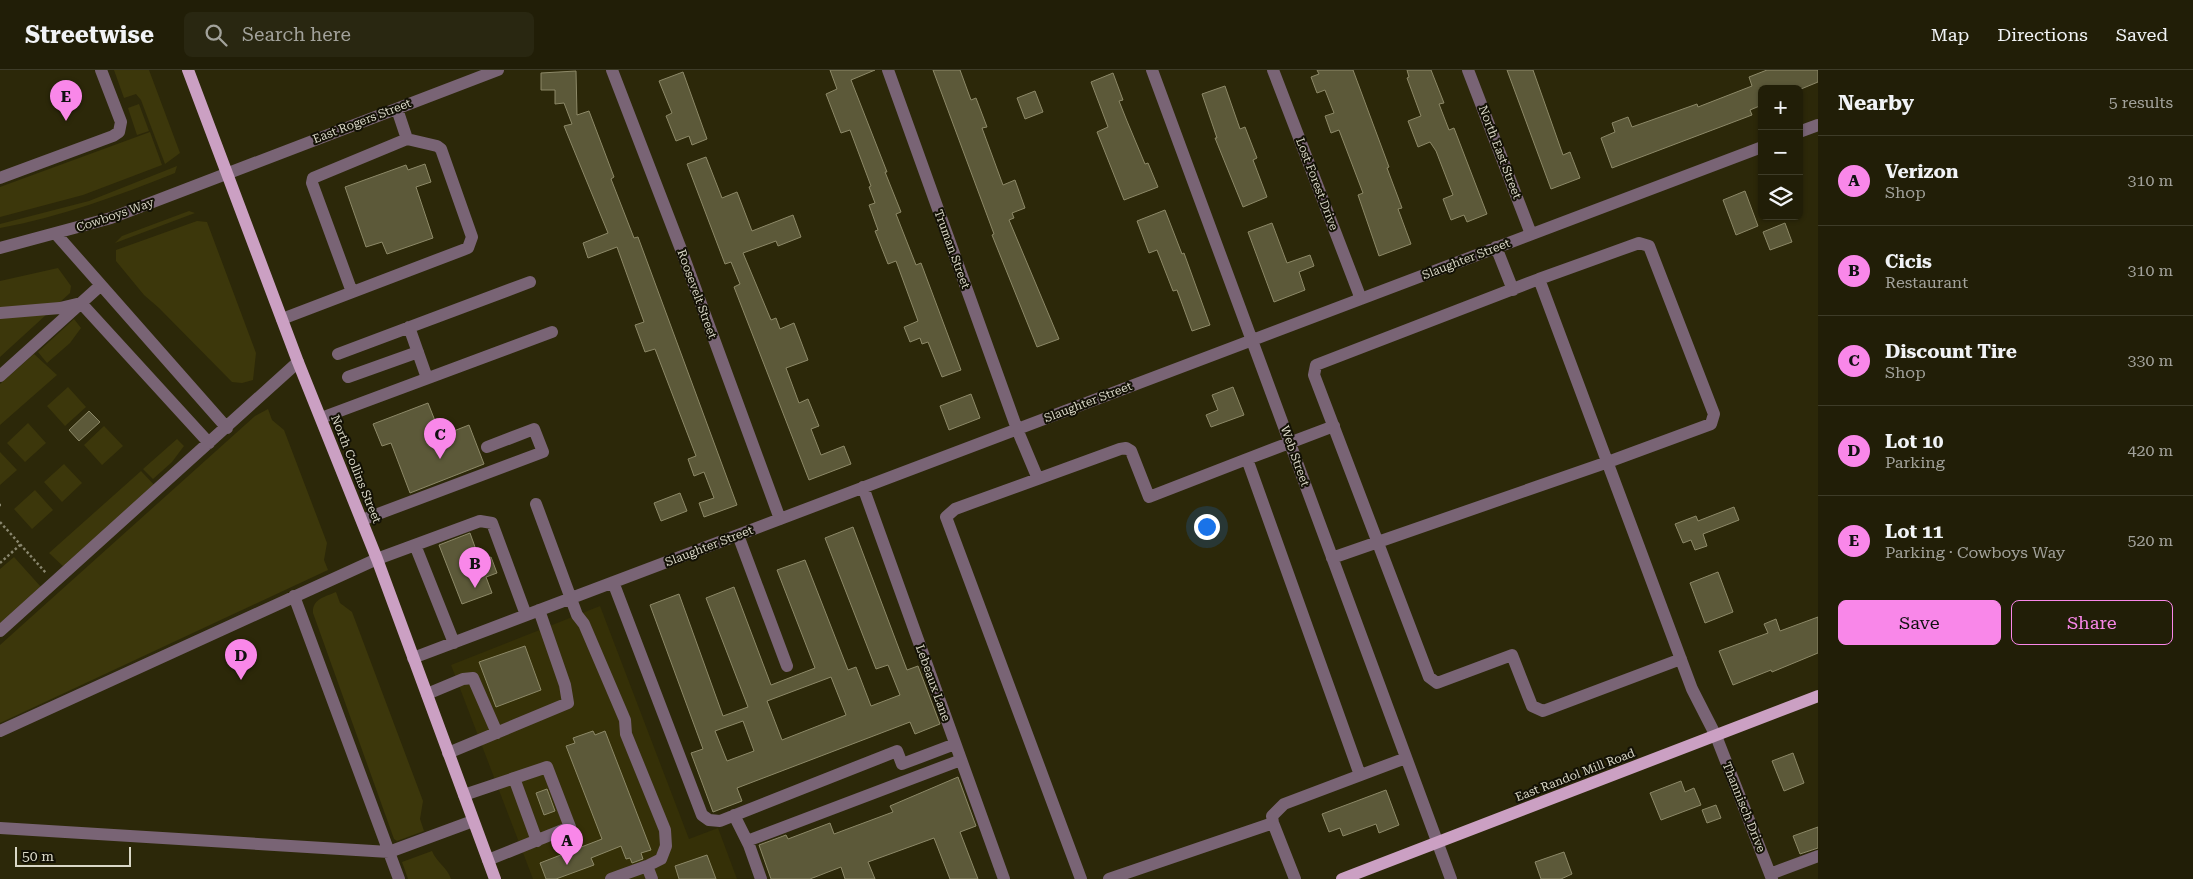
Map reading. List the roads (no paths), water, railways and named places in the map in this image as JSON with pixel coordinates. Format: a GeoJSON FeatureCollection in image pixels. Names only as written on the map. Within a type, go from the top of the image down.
{"type":"FeatureCollection","features":[{"type":"Feature","properties":{"kind":"main road","name":"North Collins Street"},"geometry":{"type":"LineString","coordinates":[[188,70],[298,362],[377,558],[495,879]]}},
{"type":"Feature","properties":{"kind":"main road","name":"East Randol Mill Road"},"geometry":{"type":"LineString","coordinates":[[1342,879],[1818,696]]}},
{"type":"Feature","properties":{"kind":"street"},"geometry":{"type":"LineString","coordinates":[[0,178],[113,136],[119,132],[121,122],[101,70]]}},
{"type":"Feature","properties":{"kind":"street","name":"East Rogers Street"},"geometry":{"type":"LineString","coordinates":[[226,173],[498,70]]}},
{"type":"Feature","properties":{"kind":"street","name":"Roosevelt Street"},"geometry":{"type":"LineString","coordinates":[[612,70],[682,252],[780,519]]}},
{"type":"Feature","properties":{"kind":"street","name":"Truman Street"},"geometry":{"type":"LineString","coordinates":[[888,70],[1017,429],[1038,479]]}},
{"type":"Feature","properties":{"kind":"street","name":"Web Street"},"geometry":{"type":"LineString","coordinates":[[1152,70],[1451,879]]}},
{"type":"Feature","properties":{"kind":"street","name":"Lost Forest Drive"},"geometry":{"type":"LineString","coordinates":[[1273,70],[1361,299]]}},
{"type":"Feature","properties":{"kind":"street","name":"North East Street"},"geometry":{"type":"LineString","coordinates":[[1468,70],[1531,234]]}},
{"type":"Feature","properties":{"kind":"street"},"geometry":{"type":"LineString","coordinates":[[396,108],[407,139]]}},
{"type":"Feature","properties":{"kind":"street"},"geometry":{"type":"LineString","coordinates":[[1803,131],[1818,125]]}},
{"type":"Feature","properties":{"kind":"street"},"geometry":{"type":"LineString","coordinates":[[282,319],[468,248],[472,236],[441,149],[437,146],[407,139],[313,178],[312,183],[352,292]]}},
{"type":"Feature","properties":{"kind":"street","name":"Slaughter Street"},"geometry":{"type":"LineString","coordinates":[[413,658],[1758,149]]}},
{"type":"Feature","properties":{"kind":"street","name":"Cowboys Way"},"geometry":{"type":"LineString","coordinates":[[0,248],[111,218],[226,173]]}},
{"type":"Feature","properties":{"kind":"street"},"geometry":{"type":"LineString","coordinates":[[56,234],[227,428]]}},
{"type":"Feature","properties":{"kind":"street"},"geometry":{"type":"LineString","coordinates":[[1332,558],[1377,543],[1608,462],[1710,424],[1714,414],[1649,246],[1639,243],[1316,365],[1314,375],[1334,426],[1377,543],[1428,677],[1437,683],[1512,655],[1532,706],[1543,711],[1681,660]]}},
{"type":"Feature","properties":{"kind":"street"},"geometry":{"type":"LineString","coordinates":[[1496,247],[1513,290]]}},
{"type":"Feature","properties":{"kind":"street","name":"Thannisch Drive"},"geometry":{"type":"LineString","coordinates":[[1539,280],[1692,689],[1716,736],[1771,876]]}},
{"type":"Feature","properties":{"kind":"street"},"geometry":{"type":"LineString","coordinates":[[338,354],[530,282]]}},
{"type":"Feature","properties":{"kind":"street"},"geometry":{"type":"LineString","coordinates":[[0,376],[101,285]]}},
{"type":"Feature","properties":{"kind":"street"},"geometry":{"type":"LineString","coordinates":[[0,313],[60,308],[81,302]]}},
{"type":"Feature","properties":{"kind":"street"},"geometry":{"type":"LineString","coordinates":[[81,302],[209,443]]}},
{"type":"Feature","properties":{"kind":"street"},"geometry":{"type":"LineString","coordinates":[[408,327],[427,378]]}},
{"type":"Feature","properties":{"kind":"street"},"geometry":{"type":"LineString","coordinates":[[320,418],[552,332]]}},
{"type":"Feature","properties":{"kind":"street"},"geometry":{"type":"LineString","coordinates":[[348,377],[418,352]]}},
{"type":"Feature","properties":{"kind":"street"},"geometry":{"type":"LineString","coordinates":[[0,631],[298,362]]}},
{"type":"Feature","properties":{"kind":"street"},"geometry":{"type":"LineString","coordinates":[[1081,879],[946,517],[955,509],[1126,448],[1134,457],[1149,497],[1334,426]]}},
{"type":"Feature","properties":{"kind":"street"},"geometry":{"type":"LineString","coordinates":[[362,520],[543,452],[534,429],[487,446]]}},
{"type":"Feature","properties":{"kind":"street"},"geometry":{"type":"LineString","coordinates":[[1247,459],[1360,775]]}},
{"type":"Feature","properties":{"kind":"street","name":"Lebeaux Lane"},"geometry":{"type":"LineString","coordinates":[[864,487],[1004,879]]}},
{"type":"Feature","properties":{"kind":"street"},"geometry":{"type":"LineString","coordinates":[[536,504],[571,598],[625,720],[626,734],[665,830],[666,846],[661,859],[648,866],[611,879]]}},
{"type":"Feature","properties":{"kind":"street"},"geometry":{"type":"LineString","coordinates":[[0,731],[377,558],[480,521],[492,523],[526,615]]}},
{"type":"Feature","properties":{"kind":"street"},"geometry":{"type":"LineString","coordinates":[[738,535],[787,666]]}},
{"type":"Feature","properties":{"kind":"street"},"geometry":{"type":"LineString","coordinates":[[416,545],[454,643]]}},
{"type":"Feature","properties":{"kind":"street"},"geometry":{"type":"LineString","coordinates":[[613,582],[702,815],[709,820],[720,821],[897,751],[908,780]]}},
{"type":"Feature","properties":{"kind":"street"},"geometry":{"type":"LineString","coordinates":[[294,596],[399,879]]}},
{"type":"Feature","properties":{"kind":"street"},"geometry":{"type":"LineString","coordinates":[[448,752],[568,703],[565,685],[539,610]]}},
{"type":"Feature","properties":{"kind":"street"},"geometry":{"type":"LineString","coordinates":[[426,694],[463,679],[473,678],[497,733]]}},
{"type":"Feature","properties":{"kind":"street"},"geometry":{"type":"LineString","coordinates":[[902,764],[955,744]]}},
{"type":"Feature","properties":{"kind":"street"},"geometry":{"type":"LineString","coordinates":[[1295,879],[1272,816],[1284,804],[1406,758]]}},
{"type":"Feature","properties":{"kind":"street"},"geometry":{"type":"LineString","coordinates":[[747,841],[961,760]]}},
{"type":"Feature","properties":{"kind":"street"},"geometry":{"type":"LineString","coordinates":[[464,795],[547,767],[570,827],[488,860]]}},
{"type":"Feature","properties":{"kind":"street"},"geometry":{"type":"LineString","coordinates":[[514,778],[537,840]]}},
{"type":"Feature","properties":{"kind":"street"},"geometry":{"type":"LineString","coordinates":[[734,815],[747,841],[761,879]]}},
{"type":"Feature","properties":{"kind":"street"},"geometry":{"type":"LineString","coordinates":[[0,828],[389,852],[473,821]]}},
{"type":"Feature","properties":{"kind":"street"},"geometry":{"type":"LineString","coordinates":[[1109,879],[1273,823]]}},
{"type":"Feature","properties":{"kind":"street"},"geometry":{"type":"LineString","coordinates":[[1771,876],[1818,856]]}},
{"type":"Feature","properties":{"kind":"street"},"geometry":{"type":"LineString","coordinates":[[648,866],[652,879]]}},
{"type":"Feature","properties":{"kind":"place","name":"Lot 11"},"geometry":{"type":"Point","coordinates":[66,121]}},
{"type":"Feature","properties":{"kind":"place","name":"Discount Tire"},"geometry":{"type":"Point","coordinates":[440,459]}},
{"type":"Feature","properties":{"kind":"place","name":"Cicis"},"geometry":{"type":"Point","coordinates":[475,588]}},
{"type":"Feature","properties":{"kind":"place","name":"Lot 10"},"geometry":{"type":"Point","coordinates":[241,680]}},
{"type":"Feature","properties":{"kind":"place","name":"Verizon"},"geometry":{"type":"Point","coordinates":[567,865]}}]}
